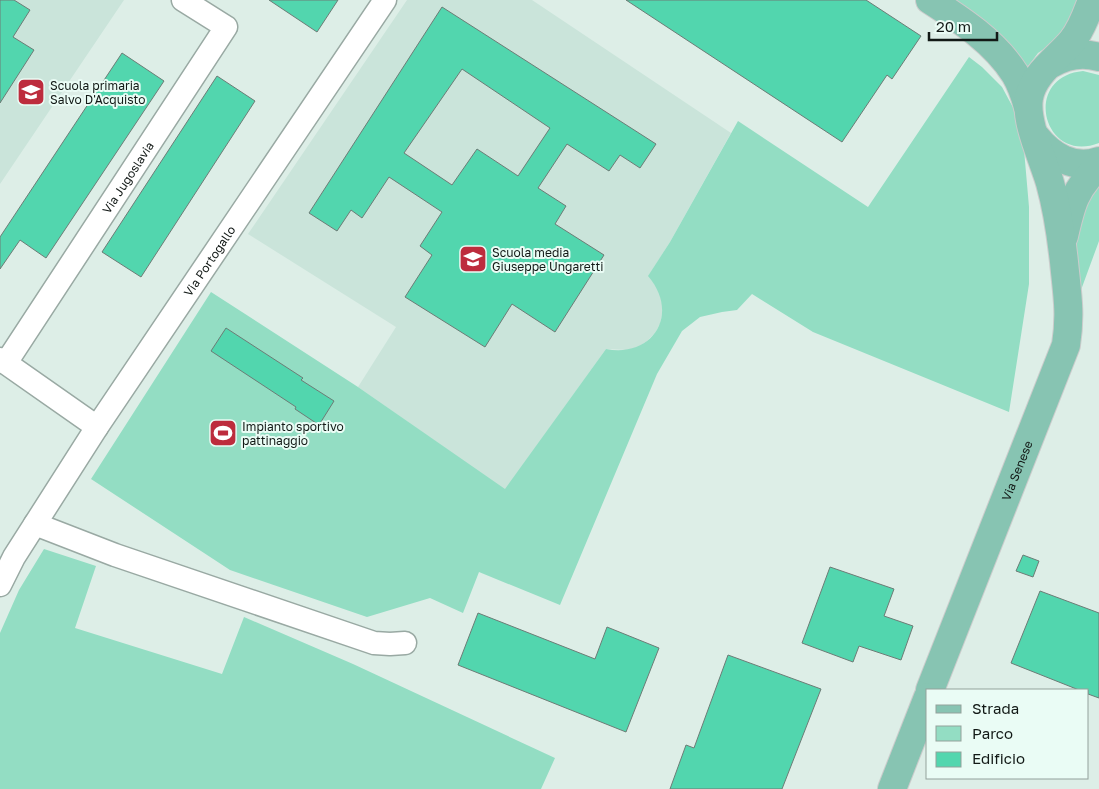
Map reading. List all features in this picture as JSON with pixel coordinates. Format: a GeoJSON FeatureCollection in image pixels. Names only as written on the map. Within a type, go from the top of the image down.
{"type":"FeatureCollection","features":[{"type":"Feature","properties":{"kind":"main road"},"geometry":{"type":"LineString","coordinates":[[930,0],[961,20],[988,42],[1005,60],[1016,76],[1028,107]]}},
{"type":"Feature","properties":{"kind":"main road","name":"Via Senese"},"geometry":{"type":"LineString","coordinates":[[930,689],[1066,345],[1069,307],[1062,245],[1053,193],[1036,137],[1030,124],[1028,107],[1029,97],[1034,84],[1041,73],[1072,41],[1092,0]]}},
{"type":"Feature","properties":{"kind":"main road","name":"Via Senese"},"geometry":{"type":"LineString","coordinates":[[1050,65],[1072,55],[1084,54],[1099,57]]}},
{"type":"Feature","properties":{"kind":"main road","name":"Via Senese"},"geometry":{"type":"LineString","coordinates":[[1036,137],[1044,148],[1068,162],[1082,164],[1099,161]]}},
{"type":"Feature","properties":{"kind":"main road","name":"Via Senese"},"geometry":{"type":"LineString","coordinates":[[1062,245],[1070,209],[1077,191],[1089,175],[1099,166]]}},
{"type":"Feature","properties":{"kind":"main road"},"geometry":{"type":"LineString","coordinates":[[892,789],[926,701]]}},
{"type":"Feature","properties":{"kind":"street","name":"Via Jugoslavia"},"geometry":{"type":"LineString","coordinates":[[3,361],[226,27],[183,0]]}},
{"type":"Feature","properties":{"kind":"street","name":"Via Portogallo"},"geometry":{"type":"LineString","coordinates":[[1,579],[97,427],[385,0]]}},
{"type":"Feature","properties":{"kind":"street"},"geometry":{"type":"LineString","coordinates":[[3,361],[97,427]]}},
{"type":"Feature","properties":{"kind":"street"},"geometry":{"type":"LineString","coordinates":[[35,524],[115,555],[374,642],[405,643]]}},
{"type":"Feature","properties":{"kind":"shaded area","name":"Scuola primaria Salvo D'Acquisto"},"geometry":{"type":"Polygon","coordinates":[[[0,0],[124,0],[0,184],[0,0]]]}},
{"type":"Feature","properties":{"kind":"shaded area","name":"Scuola media Giuseppe Ungaretti"},"geometry":{"type":"Polygon","coordinates":[[[407,0],[532,0],[731,133],[670,242],[649,275],[660,293],[662,303],[660,324],[655,333],[638,347],[627,350],[606,349],[505,490],[358,387],[396,327],[248,234],[407,0]]]}},
{"type":"Feature","properties":{"kind":"green space"},"geometry":{"type":"Polygon","coordinates":[[[948,0],[1080,0],[1068,25],[1050,45],[1038,53],[1029,65],[1023,69],[948,0]]]}},
{"type":"Feature","properties":{"kind":"green space"},"geometry":{"type":"Polygon","coordinates":[[[969,57],[1002,87],[1016,113],[1023,138],[1029,207],[1029,284],[1009,412],[813,332],[752,294],[737,310],[700,317],[682,331],[657,374],[560,605],[479,572],[463,613],[430,598],[367,617],[230,570],[91,479],[211,292],[358,387],[505,489],[606,349],[623,350],[637,347],[649,340],[657,330],[661,318],[662,304],[657,290],[648,276],[670,242],[738,121],[868,207],[969,57]]]}},
{"type":"Feature","properties":{"kind":"green space"},"geometry":{"type":"Polygon","coordinates":[[[1083,71],[1099,75],[1099,143],[1080,146],[1064,142],[1053,131],[1047,118],[1046,102],[1051,88],[1064,77],[1083,71]]]}},
{"type":"Feature","properties":{"kind":"green space"},"geometry":{"type":"Polygon","coordinates":[[[1099,184],[1099,241],[1081,290],[1078,285],[1077,242],[1082,219],[1099,184]]]}},
{"type":"Feature","properties":{"kind":"green space"},"geometry":{"type":"Polygon","coordinates":[[[44,549],[96,566],[75,628],[222,674],[244,617],[353,664],[555,758],[541,789],[0,789],[0,633],[19,590],[44,549]]]}},
{"type":"Feature","properties":{"kind":"building"},"geometry":{"type":"Polygon","coordinates":[[[0,0],[14,0],[30,10],[13,37],[34,50],[0,103],[0,0]]]}},
{"type":"Feature","properties":{"kind":"building"},"geometry":{"type":"Polygon","coordinates":[[[269,0],[338,0],[317,32],[269,0]]]}},
{"type":"Feature","properties":{"kind":"building"},"geometry":{"type":"Polygon","coordinates":[[[626,0],[866,0],[921,36],[892,79],[887,75],[842,142],[626,0]]]}},
{"type":"Feature","properties":{"kind":"building"},"geometry":{"type":"Polygon","coordinates":[[[442,7],[656,144],[640,168],[620,155],[609,171],[567,144],[538,188],[566,206],[555,224],[604,255],[555,332],[512,304],[485,347],[405,297],[432,255],[420,246],[442,212],[389,177],[362,218],[351,210],[337,231],[309,213],[442,7]],[[462,69],[404,153],[452,185],[477,149],[518,176],[550,128],[462,69]]]}},
{"type":"Feature","properties":{"kind":"building"},"geometry":{"type":"Polygon","coordinates":[[[122,53],[164,81],[46,258],[20,240],[0,269],[0,237],[122,53]]]}},
{"type":"Feature","properties":{"kind":"building"},"geometry":{"type":"Polygon","coordinates":[[[217,76],[255,101],[141,277],[102,252],[217,76]]]}},
{"type":"Feature","properties":{"kind":"building"},"geometry":{"type":"Polygon","coordinates":[[[226,328],[303,378],[301,380],[334,401],[319,425],[295,409],[296,407],[211,351],[226,328]]]}},
{"type":"Feature","properties":{"kind":"building"},"geometry":{"type":"Polygon","coordinates":[[[1023,555],[1039,561],[1033,577],[1016,571],[1023,555]]]}},
{"type":"Feature","properties":{"kind":"building"},"geometry":{"type":"Polygon","coordinates":[[[830,567],[894,589],[884,616],[913,626],[901,660],[859,646],[853,662],[802,643],[830,567]]]}},
{"type":"Feature","properties":{"kind":"building"},"geometry":{"type":"Polygon","coordinates":[[[1040,591],[1099,613],[1099,698],[1089,694],[1089,689],[1076,689],[1011,663],[1040,591]]]}},
{"type":"Feature","properties":{"kind":"building"},"geometry":{"type":"Polygon","coordinates":[[[478,613],[595,659],[607,627],[659,648],[626,732],[458,665],[478,613]]]}},
{"type":"Feature","properties":{"kind":"building"},"geometry":{"type":"Polygon","coordinates":[[[728,655],[821,689],[782,789],[670,789],[686,745],[694,748],[728,655]]]}},
{"type":"Feature","properties":{"kind":"place","name":"Scuola primaria Salvo D'Acquisto"},"geometry":{"type":"Point","coordinates":[31,92]}},
{"type":"Feature","properties":{"kind":"place","name":"Scuola media Giuseppe Ungaretti"},"geometry":{"type":"Point","coordinates":[473,259]}},
{"type":"Feature","properties":{"kind":"place","name":"Impianto sportivo pattinaggio"},"geometry":{"type":"Point","coordinates":[223,433]}}]}
